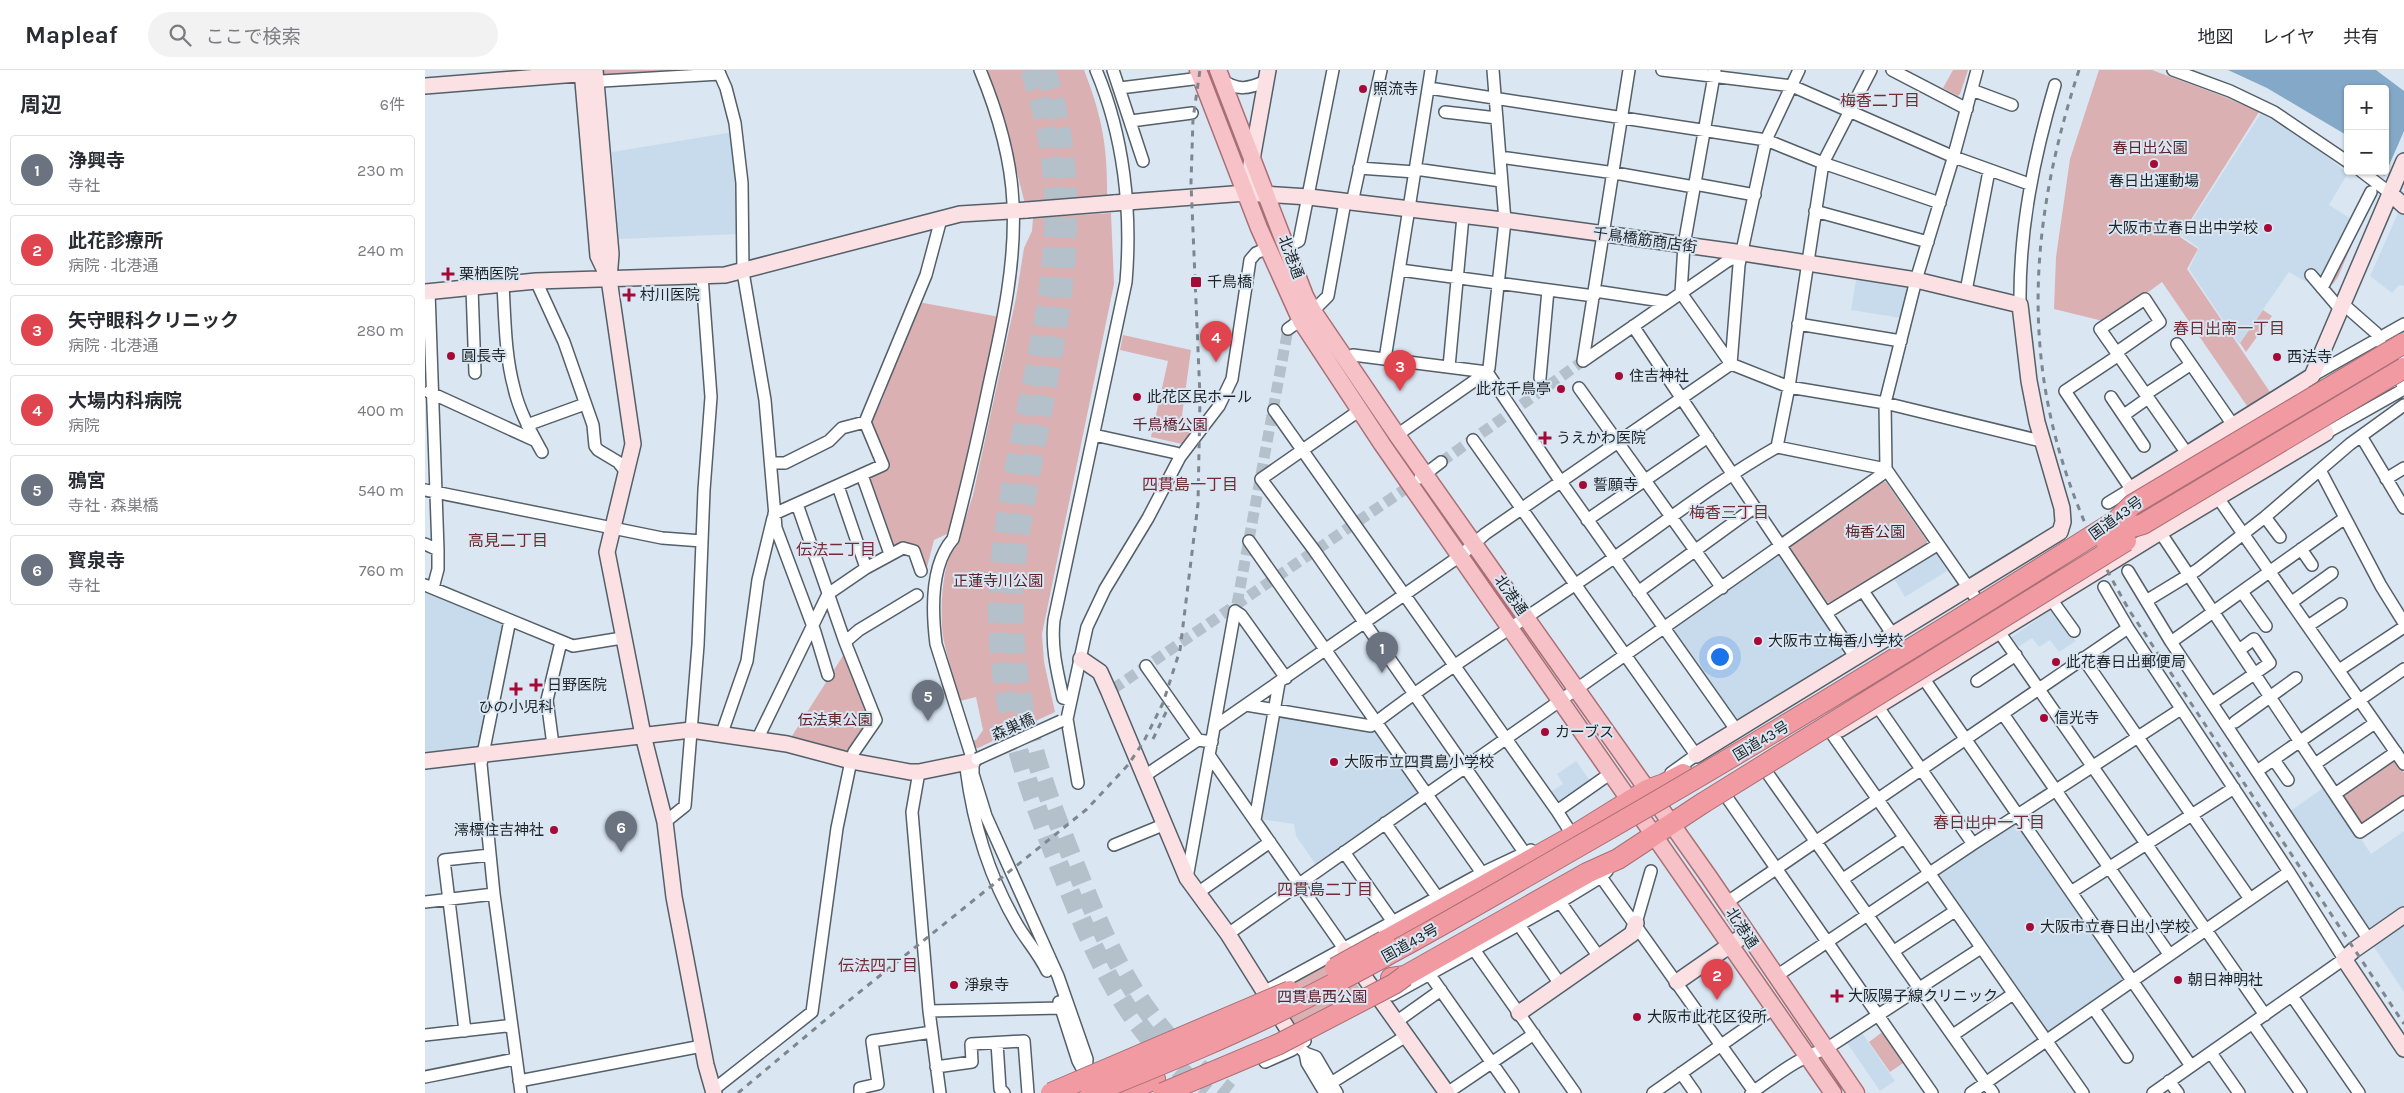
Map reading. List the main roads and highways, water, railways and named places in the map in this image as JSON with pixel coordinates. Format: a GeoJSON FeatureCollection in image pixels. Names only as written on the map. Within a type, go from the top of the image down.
{"type":"FeatureCollection","features":[{"type":"Feature","properties":{"kind":"highway","name":"国道43号"},"geometry":{"type":"LineString","coordinates":[[1090,1087],[1156,1081],[1291,1006],[1376,962],[1722,765],[2101,531],[2117,520],[2131,497],[2404,343]]}},
{"type":"Feature","properties":{"kind":"highway","name":"国道43号"},"geometry":{"type":"LineString","coordinates":[[1122,1093],[1156,1081],[1267,1031],[1397,964],[1729,775],[2123,530],[2155,532],[2404,368]]}},
{"type":"Feature","properties":{"kind":"highway"},"geometry":{"type":"LineString","coordinates":[[1051,1093],[1248,1008],[1266,997],[1384,941],[1573,836],[1629,800],[1683,774],[2111,512],[2131,497]]}},
{"type":"Feature","properties":{"kind":"highway"},"geometry":{"type":"LineString","coordinates":[[1156,1081],[1243,1051],[1391,978],[1405,976],[1555,899],[1587,873],[1618,859],[1672,826],[1683,815],[2129,539],[2155,532]]}},
{"type":"Feature","properties":{"kind":"highway"},"geometry":{"type":"LineString","coordinates":[[1156,1081],[1197,1040],[1252,1014],[1266,997]]}},
{"type":"Feature","properties":{"kind":"main road","name":"北港通"},"geometry":{"type":"LineString","coordinates":[[1199,74],[1268,248],[1301,320],[1411,485],[1511,627],[1559,701],[1731,944],[1833,1093]]}},
{"type":"Feature","properties":{"kind":"main road","name":"北港通"},"geometry":{"type":"LineString","coordinates":[[1220,75],[1287,247],[1301,320],[1345,361],[1726,903],[1856,1093]]}},
{"type":"Feature","properties":{"kind":"water"},"geometry":{"type":"Polygon","coordinates":[[[2228,70],[2376,70],[2404,91],[2404,188],[2383,175],[2389,175],[2389,85],[2344,85],[2344,134],[2267,88],[2228,70]]]}},
{"type":"Feature","properties":{"kind":"tunnel"},"geometry":{"type":"LineString","coordinates":[[1030,70],[1046,127],[1052,167],[1054,226],[1044,323],[1006,517],[1000,566],[998,615],[1004,684],[1018,749],[1039,813],[1077,911],[1104,969],[1136,1021],[1179,1069],[1206,1093]]}},
{"type":"Feature","properties":{"kind":"tunnel"},"geometry":{"type":"LineString","coordinates":[[1046,70],[1059,122],[1066,172],[1067,222],[1058,320],[1018,541],[1015,570],[1014,624],[1022,697],[1038,765],[1050,799],[1091,905],[1120,966],[1136,994],[1175,1044],[1229,1093]]}},
{"type":"Feature","properties":{"kind":"tunnel"},"geometry":{"type":"LineString","coordinates":[[1237,604],[1288,329]]}},
{"type":"Feature","properties":{"kind":"tunnel"},"geometry":{"type":"LineString","coordinates":[[1441,462],[1583,361]]}},
{"type":"Feature","properties":{"kind":"tunnel"},"geometry":{"type":"LineString","coordinates":[[1113,689],[1411,485]]}},
{"type":"Feature","properties":{"kind":"railway"},"geometry":{"type":"LineString","coordinates":[[738,1093],[836,1011],[1087,809],[1128,765],[1144,741],[1163,703],[1180,650],[1198,504],[1200,397],[1191,183],[1193,119],[1200,70]]}},
{"type":"Feature","properties":{"kind":"railway"},"geometry":{"type":"LineString","coordinates":[[2079,70],[2058,143],[2045,213],[2038,281],[2040,348],[2050,414],[2068,479],[2095,546],[2131,613],[2404,1024]]}},
{"type":"Feature","properties":{"kind":"railway"},"geometry":{"type":"LineString","coordinates":[[1153,739],[1169,706]]}},
{"type":"Feature","properties":{"kind":"place","name":"照流寺"},"geometry":{"type":"Point","coordinates":[1363,89]}},
{"type":"Feature","properties":{"kind":"place","name":"春日出運動場"},"geometry":{"type":"Point","coordinates":[2154,164]}},
{"type":"Feature","properties":{"kind":"place","name":"大阪市立春日出中学校"},"geometry":{"type":"Point","coordinates":[2268,228]}},
{"type":"Feature","properties":{"kind":"place","name":"栗栖医院"},"geometry":{"type":"Point","coordinates":[448,274]}},
{"type":"Feature","properties":{"kind":"place","name":"千鳥橋"},"geometry":{"type":"Point","coordinates":[1196,282]}},
{"type":"Feature","properties":{"kind":"place","name":"村川医院"},"geometry":{"type":"Point","coordinates":[629,295]}},
{"type":"Feature","properties":{"kind":"place","name":"圓長寺"},"geometry":{"type":"Point","coordinates":[451,356]}},
{"type":"Feature","properties":{"kind":"place","name":"西法寺"},"geometry":{"type":"Point","coordinates":[2277,357]}},
{"type":"Feature","properties":{"kind":"place","name":"大場内科病院"},"geometry":{"type":"Point","coordinates":[1216,362]}},
{"type":"Feature","properties":{"kind":"place","name":"住吉神社"},"geometry":{"type":"Point","coordinates":[1619,376]}},
{"type":"Feature","properties":{"kind":"place","name":"此花千鳥亭"},"geometry":{"type":"Point","coordinates":[1561,389]}},
{"type":"Feature","properties":{"kind":"place","name":"矢守眼科クリニック"},"geometry":{"type":"Point","coordinates":[1400,391]}},
{"type":"Feature","properties":{"kind":"place","name":"此花区民ホール"},"geometry":{"type":"Point","coordinates":[1137,397]}},
{"type":"Feature","properties":{"kind":"place","name":"うえかわ医院"},"geometry":{"type":"Point","coordinates":[1545,438]}},
{"type":"Feature","properties":{"kind":"place","name":"誓願寺"},"geometry":{"type":"Point","coordinates":[1583,485]}},
{"type":"Feature","properties":{"kind":"place","name":"大阪市立梅香小学校"},"geometry":{"type":"Point","coordinates":[1758,641]}},
{"type":"Feature","properties":{"kind":"place","name":"此花春日出郵便局"},"geometry":{"type":"Point","coordinates":[2056,662]}},
{"type":"Feature","properties":{"kind":"place","name":"浄興寺"},"geometry":{"type":"Point","coordinates":[1382,673]}},
{"type":"Feature","properties":{"kind":"place","name":"日野医院"},"geometry":{"type":"Point","coordinates":[536,685]}},
{"type":"Feature","properties":{"kind":"place","name":"ひの小児科"},"geometry":{"type":"Point","coordinates":[516,689]}},
{"type":"Feature","properties":{"kind":"place","name":"信光寺"},"geometry":{"type":"Point","coordinates":[2044,718]}},
{"type":"Feature","properties":{"kind":"place","name":"鴉宮"},"geometry":{"type":"Point","coordinates":[928,721]}},
{"type":"Feature","properties":{"kind":"place","name":"カーブス"},"geometry":{"type":"Point","coordinates":[1545,732]}},
{"type":"Feature","properties":{"kind":"place","name":"大阪市立四貫島小学校"},"geometry":{"type":"Point","coordinates":[1334,762]}},
{"type":"Feature","properties":{"kind":"place","name":"澪標住吉神社"},"geometry":{"type":"Point","coordinates":[554,830]}},
{"type":"Feature","properties":{"kind":"place","name":"寳泉寺"},"geometry":{"type":"Point","coordinates":[621,852]}},
{"type":"Feature","properties":{"kind":"place","name":"大阪市立春日出小学校"},"geometry":{"type":"Point","coordinates":[2030,927]}},
{"type":"Feature","properties":{"kind":"place","name":"朝日神明社"},"geometry":{"type":"Point","coordinates":[2178,980]}},
{"type":"Feature","properties":{"kind":"place","name":"淨泉寺"},"geometry":{"type":"Point","coordinates":[954,985]}},
{"type":"Feature","properties":{"kind":"place","name":"大阪陽子線クリニック"},"geometry":{"type":"Point","coordinates":[1837,996]}},
{"type":"Feature","properties":{"kind":"place","name":"此花診療所"},"geometry":{"type":"Point","coordinates":[1717,1000]}},
{"type":"Feature","properties":{"kind":"place","name":"大阪市此花区役所"},"geometry":{"type":"Point","coordinates":[1637,1017]}},
{"type":"Feature","properties":{"kind":"district","name":"梅香二丁目"},"geometry":{"type":"Point","coordinates":[1880,100]}},
{"type":"Feature","properties":{"kind":"district","name":"春日出南一丁目"},"geometry":{"type":"Point","coordinates":[2229,328]}},
{"type":"Feature","properties":{"kind":"district","name":"四貫島一丁目"},"geometry":{"type":"Point","coordinates":[1190,484]}},
{"type":"Feature","properties":{"kind":"district","name":"梅香三丁目"},"geometry":{"type":"Point","coordinates":[1729,512]}},
{"type":"Feature","properties":{"kind":"district","name":"高見二丁目"},"geometry":{"type":"Point","coordinates":[508,540]}},
{"type":"Feature","properties":{"kind":"district","name":"伝法二丁目"},"geometry":{"type":"Point","coordinates":[836,549]}},
{"type":"Feature","properties":{"kind":"district","name":"春日出中一丁目"},"geometry":{"type":"Point","coordinates":[1989,822]}},
{"type":"Feature","properties":{"kind":"district","name":"四貫島二丁目"},"geometry":{"type":"Point","coordinates":[1325,889]}},
{"type":"Feature","properties":{"kind":"district","name":"伝法四丁目"},"geometry":{"type":"Point","coordinates":[878,965]}},
{"type":"Feature","properties":{"kind":"park label","name":"春日出公園"},"geometry":{"type":"Point","coordinates":[2150,148]}},
{"type":"Feature","properties":{"kind":"park label","name":"千鳥橋公園"},"geometry":{"type":"Point","coordinates":[1170,425]}},
{"type":"Feature","properties":{"kind":"park label","name":"梅香公園"},"geometry":{"type":"Point","coordinates":[1875,532]}},
{"type":"Feature","properties":{"kind":"park label","name":"正蓮寺川公園"},"geometry":{"type":"Point","coordinates":[998,581]}},
{"type":"Feature","properties":{"kind":"park label","name":"伝法東公園"},"geometry":{"type":"Point","coordinates":[835,720]}},
{"type":"Feature","properties":{"kind":"park label","name":"四貫島西公園"},"geometry":{"type":"Point","coordinates":[1322,997]}}]}
